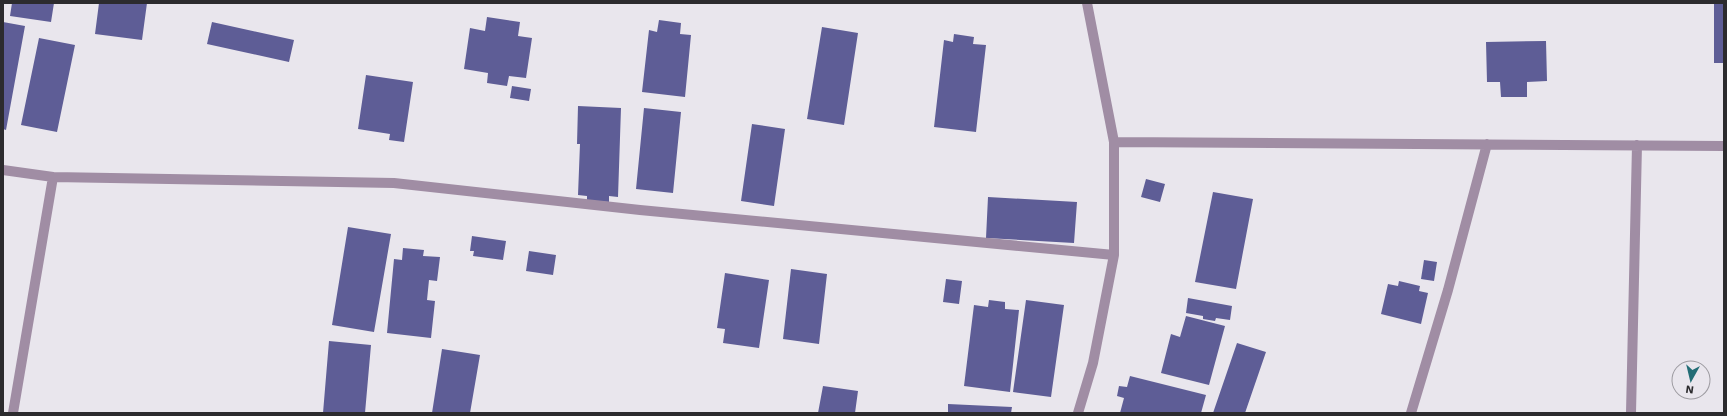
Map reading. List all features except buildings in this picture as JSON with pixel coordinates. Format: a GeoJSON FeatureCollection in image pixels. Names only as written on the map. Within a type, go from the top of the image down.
{"type":"FeatureCollection","features":[{"type":"Feature","properties":{"kind":"street"},"geometry":{"type":"LineString","coordinates":[[1078,413],[1093,363],[1114,255],[1114,142],[1087,3]]}},
{"type":"Feature","properties":{"kind":"street"},"geometry":{"type":"LineString","coordinates":[[1114,142],[1724,146]]}},
{"type":"Feature","properties":{"kind":"street"},"geometry":{"type":"LineString","coordinates":[[1411,413],[1448,290],[1487,144]]}},
{"type":"Feature","properties":{"kind":"street"},"geometry":{"type":"LineString","coordinates":[[1631,413],[1637,145]]}},
{"type":"Feature","properties":{"kind":"street"},"geometry":{"type":"LineString","coordinates":[[3,170],[53,177],[394,184],[648,211],[1114,255]]}},
{"type":"Feature","properties":{"kind":"street"},"geometry":{"type":"LineString","coordinates":[[13,413],[53,177]]}}]}
